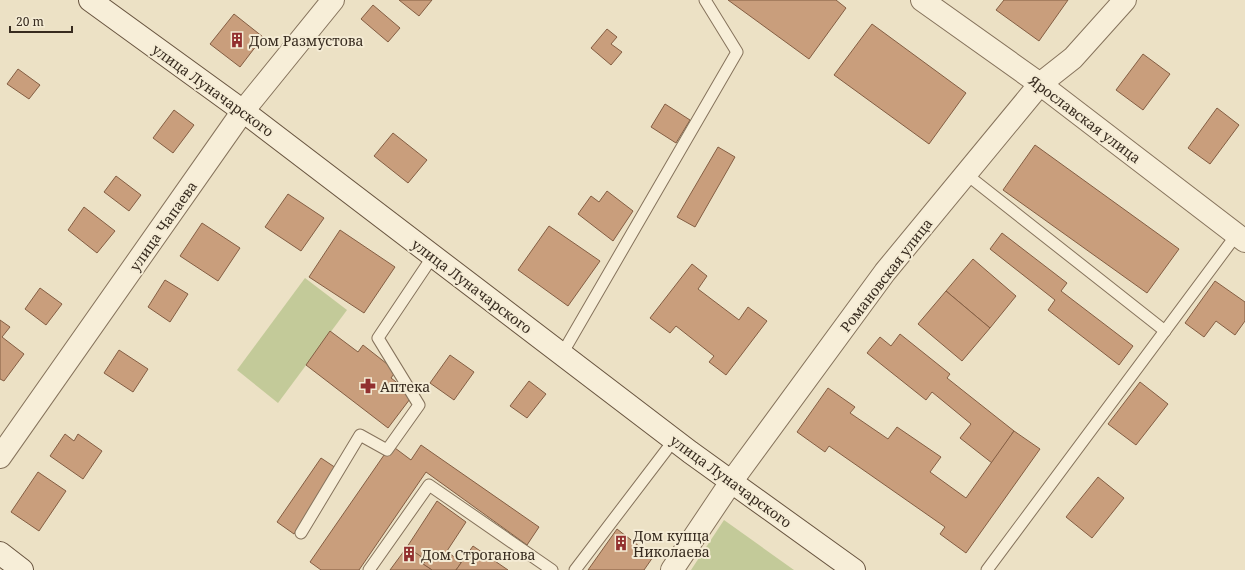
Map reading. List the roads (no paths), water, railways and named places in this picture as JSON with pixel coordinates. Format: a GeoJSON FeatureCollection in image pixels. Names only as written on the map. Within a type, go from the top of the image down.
{"type":"FeatureCollection","features":[{"type":"Feature","properties":{"kind":"street","name":"улица Луначарского"},"geometry":{"type":"LineString","coordinates":[[90,0],[243,111],[674,440],[854,570]]}},
{"type":"Feature","properties":{"kind":"street","name":"улица Чапаева"},"geometry":{"type":"LineString","coordinates":[[0,457],[243,111],[333,0]]}},
{"type":"Feature","properties":{"kind":"street","name":"Ярославская улица"},"geometry":{"type":"LineString","coordinates":[[922,0],[1040,84],[1241,238]]}},
{"type":"Feature","properties":{"kind":"street","name":"Романовская улица"},"geometry":{"type":"LineString","coordinates":[[672,570],[731,482],[885,272],[1040,84],[1073,58],[1124,0]]}},
{"type":"Feature","properties":{"kind":"street"},"geometry":{"type":"LineString","coordinates":[[0,553],[22,570]]}},
{"type":"Feature","properties":{"kind":"lane"},"geometry":{"type":"LineString","coordinates":[[562,354],[737,52],[705,0]]}},
{"type":"Feature","properties":{"kind":"lane"},"geometry":{"type":"LineString","coordinates":[[966,174],[1165,331]]}},
{"type":"Feature","properties":{"kind":"lane"},"geometry":{"type":"LineString","coordinates":[[987,570],[1165,331],[1241,238]]}},
{"type":"Feature","properties":{"kind":"lane"},"geometry":{"type":"LineString","coordinates":[[300,533],[360,435],[387,450],[419,405],[378,338],[433,256]]}},
{"type":"Feature","properties":{"kind":"lane"},"geometry":{"type":"LineString","coordinates":[[575,570],[674,440]]}},
{"type":"Feature","properties":{"kind":"lane"},"geometry":{"type":"LineString","coordinates":[[369,570],[429,485],[552,570]]}},
{"type":"Feature","properties":{"kind":"place","name":"Дом Размустова"},"geometry":{"type":"Point","coordinates":[237,40]}},
{"type":"Feature","properties":{"kind":"place","name":"Аптека"},"geometry":{"type":"Point","coordinates":[368,386]}},
{"type":"Feature","properties":{"kind":"place","name":"Дом купца Николаева"},"geometry":{"type":"Point","coordinates":[621,543]}},
{"type":"Feature","properties":{"kind":"place","name":"Дом Строганова"},"geometry":{"type":"Point","coordinates":[409,554]}}]}
